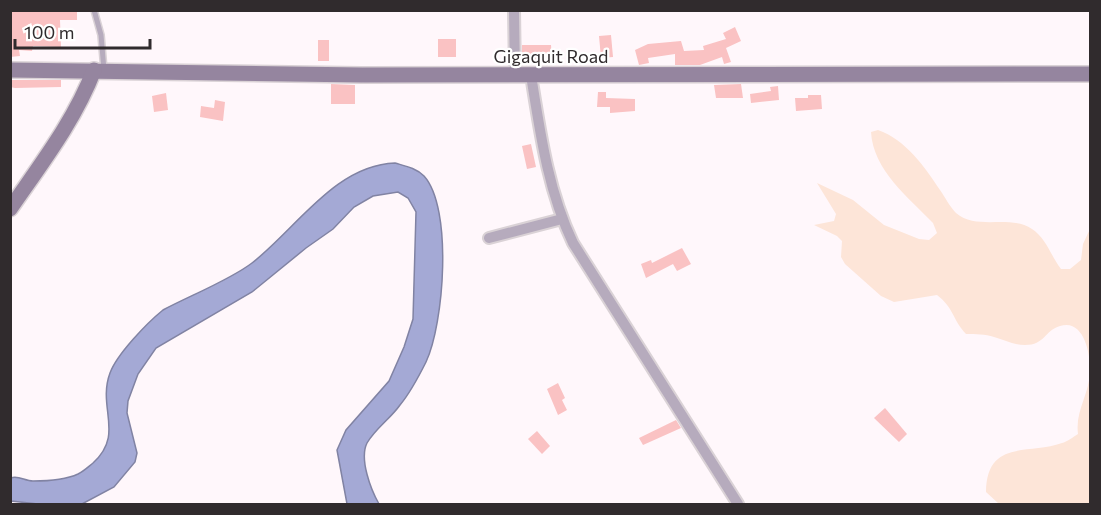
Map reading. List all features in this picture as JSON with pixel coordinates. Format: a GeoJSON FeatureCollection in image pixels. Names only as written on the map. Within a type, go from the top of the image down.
{"type":"FeatureCollection","features":[{"type":"Feature","properties":{"kind":"main road","name":"Gigaquit Road"},"geometry":{"type":"LineString","coordinates":[[10,70],[515,75],[1090,74]]}},
{"type":"Feature","properties":{"kind":"main road"},"geometry":{"type":"LineString","coordinates":[[10,209],[69,122],[99,70]]}},
{"type":"Feature","properties":{"kind":"street"},"geometry":{"type":"LineString","coordinates":[[514,10],[515,75]]}},
{"type":"Feature","properties":{"kind":"street"},"geometry":{"type":"LineString","coordinates":[[531,75],[543,148],[562,219],[578,254],[738,504]]}},
{"type":"Feature","properties":{"kind":"street"},"geometry":{"type":"LineString","coordinates":[[489,238],[562,219]]}},
{"type":"Feature","properties":{"kind":"lane"},"geometry":{"type":"LineString","coordinates":[[94,10],[101,35],[99,70]]}},
{"type":"Feature","properties":{"kind":"shaded area"},"geometry":{"type":"Polygon","coordinates":[[[878,130],[897,140],[914,155],[956,213],[974,221],[1014,223],[1032,229],[1045,242],[1061,269],[1070,269],[1081,260],[1083,244],[1090,229],[1090,372],[1087,348],[1075,327],[1060,326],[1037,343],[1025,345],[987,335],[966,334],[947,304],[937,295],[894,302],[881,296],[845,264],[841,257],[842,241],[837,236],[814,225],[834,221],[836,214],[817,183],[853,200],[884,225],[919,239],[929,240],[937,233],[933,223],[903,193],[878,159],[871,132],[878,130]]]}},
{"type":"Feature","properties":{"kind":"shaded area"},"geometry":{"type":"Polygon","coordinates":[[[1090,372],[1090,504],[999,504],[986,492],[988,475],[994,464],[1002,456],[1012,452],[1062,443],[1078,434],[1078,418],[1090,372]]]}},
{"type":"Feature","properties":{"kind":"water"},"geometry":{"type":"Polygon","coordinates":[[[395,163],[421,173],[433,192],[439,213],[443,267],[437,321],[426,362],[407,395],[370,438],[365,450],[367,474],[379,504],[347,504],[337,450],[346,430],[389,381],[413,319],[416,212],[408,198],[398,192],[373,196],[354,207],[333,229],[252,292],[156,348],[138,374],[128,401],[127,413],[137,453],[135,462],[114,487],[82,504],[38,504],[11,501],[11,478],[33,481],[67,478],[84,470],[102,452],[109,431],[106,398],[110,373],[126,348],[156,316],[163,310],[221,282],[252,263],[335,187],[373,166],[395,163]]]}},
{"type":"Feature","properties":{"kind":"building"},"geometry":{"type":"Polygon","coordinates":[[[10,10],[77,10],[77,20],[60,20],[61,47],[33,46],[32,51],[19,50],[20,56],[10,57],[10,10]]]}},
{"type":"Feature","properties":{"kind":"building"},"geometry":{"type":"Polygon","coordinates":[[[735,27],[741,41],[726,48],[731,62],[724,64],[722,57],[700,65],[675,65],[675,54],[648,58],[649,63],[639,65],[635,50],[648,44],[681,41],[684,51],[704,50],[703,46],[726,39],[723,33],[735,27]]]}},
{"type":"Feature","properties":{"kind":"building"},"geometry":{"type":"Polygon","coordinates":[[[611,35],[613,57],[601,58],[599,36],[611,35]]]}},
{"type":"Feature","properties":{"kind":"building"},"geometry":{"type":"Polygon","coordinates":[[[438,39],[456,39],[456,57],[438,57],[438,39]]]}},
{"type":"Feature","properties":{"kind":"building"},"geometry":{"type":"Polygon","coordinates":[[[318,40],[329,40],[329,61],[318,61],[318,40]]]}},
{"type":"Feature","properties":{"kind":"building"},"geometry":{"type":"Polygon","coordinates":[[[522,45],[551,45],[552,61],[522,62],[522,45]]]}},
{"type":"Feature","properties":{"kind":"building"},"geometry":{"type":"Polygon","coordinates":[[[10,80],[61,80],[61,87],[15,88],[10,87],[10,80]]]}},
{"type":"Feature","properties":{"kind":"building"},"geometry":{"type":"Polygon","coordinates":[[[331,84],[355,85],[355,104],[331,104],[331,84]]]}},
{"type":"Feature","properties":{"kind":"building"},"geometry":{"type":"Polygon","coordinates":[[[741,84],[743,98],[716,98],[714,85],[741,84]]]}},
{"type":"Feature","properties":{"kind":"building"},"geometry":{"type":"Polygon","coordinates":[[[778,86],[779,100],[751,103],[750,94],[771,91],[770,87],[778,86]]]}},
{"type":"Feature","properties":{"kind":"building"},"geometry":{"type":"Polygon","coordinates":[[[598,92],[606,92],[606,98],[635,99],[635,111],[610,113],[610,107],[597,107],[598,92]]]}},
{"type":"Feature","properties":{"kind":"building"},"geometry":{"type":"Polygon","coordinates":[[[166,93],[168,110],[154,112],[152,96],[166,93]]]}},
{"type":"Feature","properties":{"kind":"building"},"geometry":{"type":"Polygon","coordinates":[[[808,95],[821,95],[822,109],[796,111],[795,98],[808,98],[808,95]]]}},
{"type":"Feature","properties":{"kind":"building"},"geometry":{"type":"Polygon","coordinates":[[[215,100],[225,102],[223,121],[200,117],[201,106],[214,108],[215,100]]]}},
{"type":"Feature","properties":{"kind":"building"},"geometry":{"type":"Polygon","coordinates":[[[531,144],[536,167],[527,169],[522,146],[531,144]]]}},
{"type":"Feature","properties":{"kind":"building"},"geometry":{"type":"Polygon","coordinates":[[[682,248],[691,264],[677,271],[673,264],[646,278],[641,264],[651,260],[652,263],[682,248]]]}},
{"type":"Feature","properties":{"kind":"building"},"geometry":{"type":"Polygon","coordinates":[[[558,383],[565,398],[562,400],[567,410],[558,415],[547,389],[558,383]]]}},
{"type":"Feature","properties":{"kind":"building"},"geometry":{"type":"Polygon","coordinates":[[[885,408],[907,434],[899,442],[874,418],[885,408]]]}},
{"type":"Feature","properties":{"kind":"building"},"geometry":{"type":"Polygon","coordinates":[[[676,420],[681,428],[643,445],[639,438],[676,420]]]}},
{"type":"Feature","properties":{"kind":"building"},"geometry":{"type":"Polygon","coordinates":[[[537,431],[550,446],[542,454],[528,439],[537,431]]]}}]}
